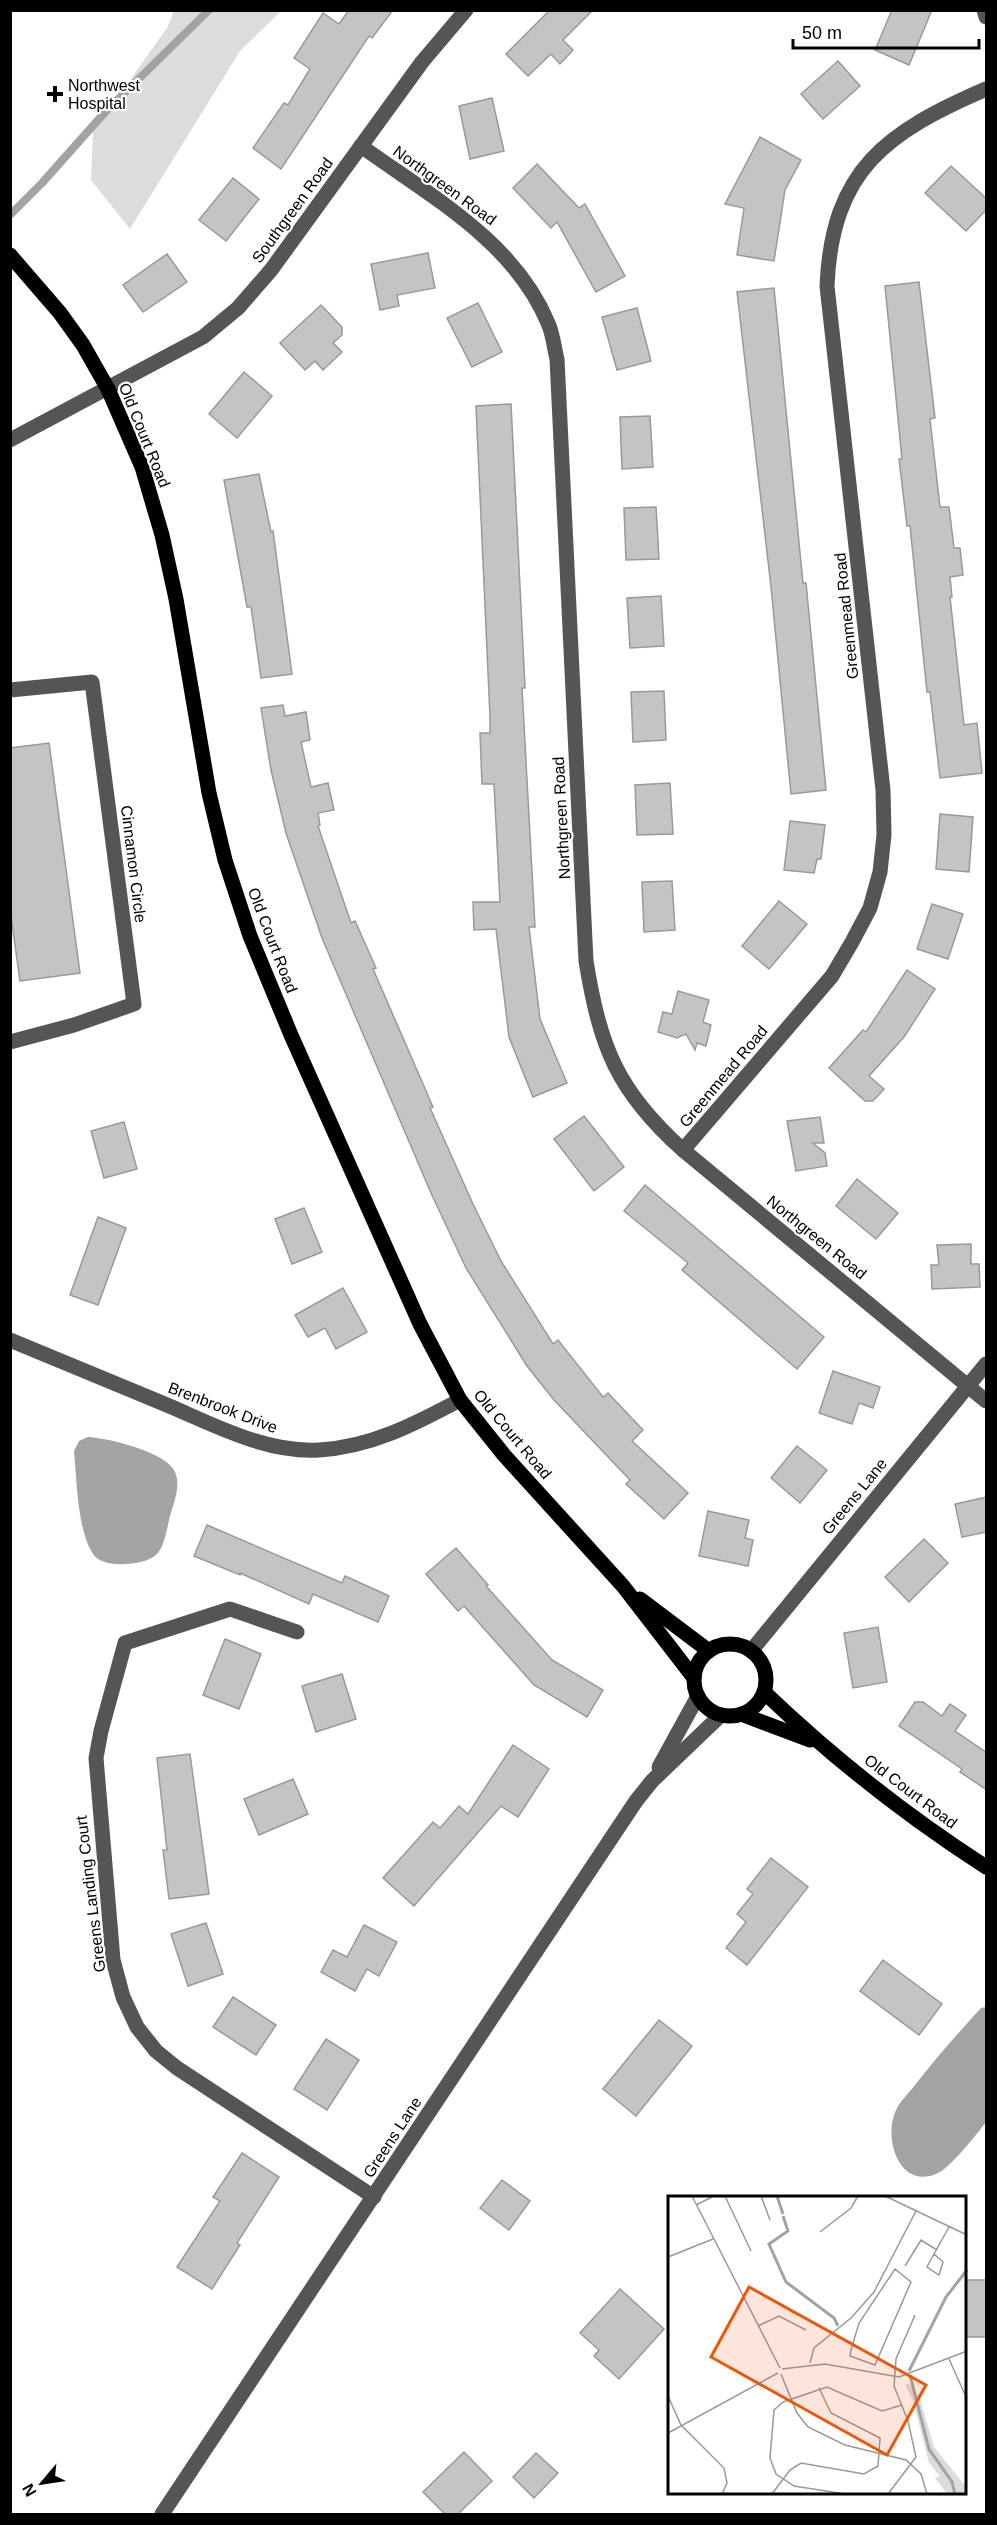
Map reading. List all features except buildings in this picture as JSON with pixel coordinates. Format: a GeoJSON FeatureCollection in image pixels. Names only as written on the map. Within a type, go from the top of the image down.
{"type":"FeatureCollection","features":[{"type":"Feature","properties":{"kind":"main road","name":"Old Court Road"},"geometry":{"type":"LineString","coordinates":[[10,255],[66,321],[83,345],[108,389],[142,467],[162,535],[176,599],[209,793],[225,860],[250,936],[420,1324],[460,1400],[504,1455],[623,1586],[694,1678]]}},
{"type":"Feature","properties":{"kind":"main road","name":"Old Court Road"},"geometry":{"type":"LineString","coordinates":[[623,1586],[709,1651]]}},
{"type":"Feature","properties":{"kind":"main road"},"geometry":{"type":"LineString","coordinates":[[725,1644],[743,1646],[751,1651],[759,1659],[764,1669],[764,1692],[755,1706],[741,1714],[721,1715],[707,1708],[698,1696],[694,1678],[701,1658],[709,1651],[725,1644]]}},
{"type":"Feature","properties":{"kind":"main road","name":"Old Court Road"},"geometry":{"type":"LineString","coordinates":[[764,1692],[816,1742],[948,1843],[987,1867]]}},
{"type":"Feature","properties":{"kind":"main road","name":"Old Court Road"},"geometry":{"type":"LineString","coordinates":[[741,1714],[816,1742]]}},
{"type":"Feature","properties":{"kind":"street","name":"Southgreen Road"},"geometry":{"type":"LineString","coordinates":[[10,440],[203,337],[238,308],[272,270],[422,62],[466,10]]}},
{"type":"Feature","properties":{"kind":"street"},"geometry":{"type":"LineString","coordinates":[[984,10],[987,17]]}},
{"type":"Feature","properties":{"kind":"street","name":"Greenmead Road"},"geometry":{"type":"LineString","coordinates":[[683,1150],[832,976],[873,899],[880,872],[885,835],[883,790],[827,286],[828,253],[837,219],[852,183],[874,156],[900,134],[937,110],[987,89]]}},
{"type":"Feature","properties":{"kind":"street","name":"Northgreen Road"},"geometry":{"type":"LineString","coordinates":[[361,146],[487,238],[525,284],[548,324],[557,359],[586,960],[592,1002],[615,1070],[636,1101],[658,1127],[683,1150],[987,1401]]}},
{"type":"Feature","properties":{"kind":"street","name":"Cinnamon Circle"},"geometry":{"type":"LineString","coordinates":[[10,690],[92,682],[134,1004],[74,1025],[10,1042]]}},
{"type":"Feature","properties":{"kind":"street","name":"Brenbrook Drive"},"geometry":{"type":"LineString","coordinates":[[10,1340],[274,1447],[318,1450],[362,1444],[406,1428],[460,1400]]}},
{"type":"Feature","properties":{"kind":"street","name":"Greens Lane"},"geometry":{"type":"LineString","coordinates":[[751,1651],[987,1364]]}},
{"type":"Feature","properties":{"kind":"street","name":"Greens Landing Court"},"geometry":{"type":"LineString","coordinates":[[297,1632],[230,1610],[125,1643],[96,1758],[113,1960],[123,1997],[132,2017],[156,2051],[177,2068],[374,2197]]}},
{"type":"Feature","properties":{"kind":"street","name":"Greens Lane"},"geometry":{"type":"LineString","coordinates":[[162,2514],[591,1868],[652,1781],[698,1696]]}},
{"type":"Feature","properties":{"kind":"street","name":"Greens Lane"},"geometry":{"type":"LineString","coordinates":[[652,1781],[721,1715]]}},
{"type":"Feature","properties":{"kind":"shaded area"},"geometry":{"type":"Polygon","coordinates":[[[174,11],[281,11],[240,51],[130,229],[91,180],[93,132],[167,28],[174,11]]]}},
{"type":"Feature","properties":{"kind":"shaded area"},"geometry":{"type":"Polygon","coordinates":[[[88,1437],[122,1443],[149,1452],[161,1458],[175,1472],[177,1488],[165,1537],[162,1547],[150,1559],[142,1562],[114,1564],[98,1559],[93,1554],[81,1518],[74,1451],[79,1441],[88,1437]]]}},
{"type":"Feature","properties":{"kind":"shaded area"},"geometry":{"type":"Polygon","coordinates":[[[986,2007],[986,2122],[945,2169],[926,2177],[915,2175],[905,2170],[893,2148],[892,2122],[896,2110],[956,2036],[981,2008],[986,2007]]]}},
{"type":"Feature","properties":{"kind":"waterway"},"geometry":{"type":"LineString","coordinates":[[10,215],[107,110],[209,10]]}},
{"type":"Feature","properties":{"kind":"place","name":"Northwest Hospital"},"geometry":{"type":"Point","coordinates":[55,94]}}]}
